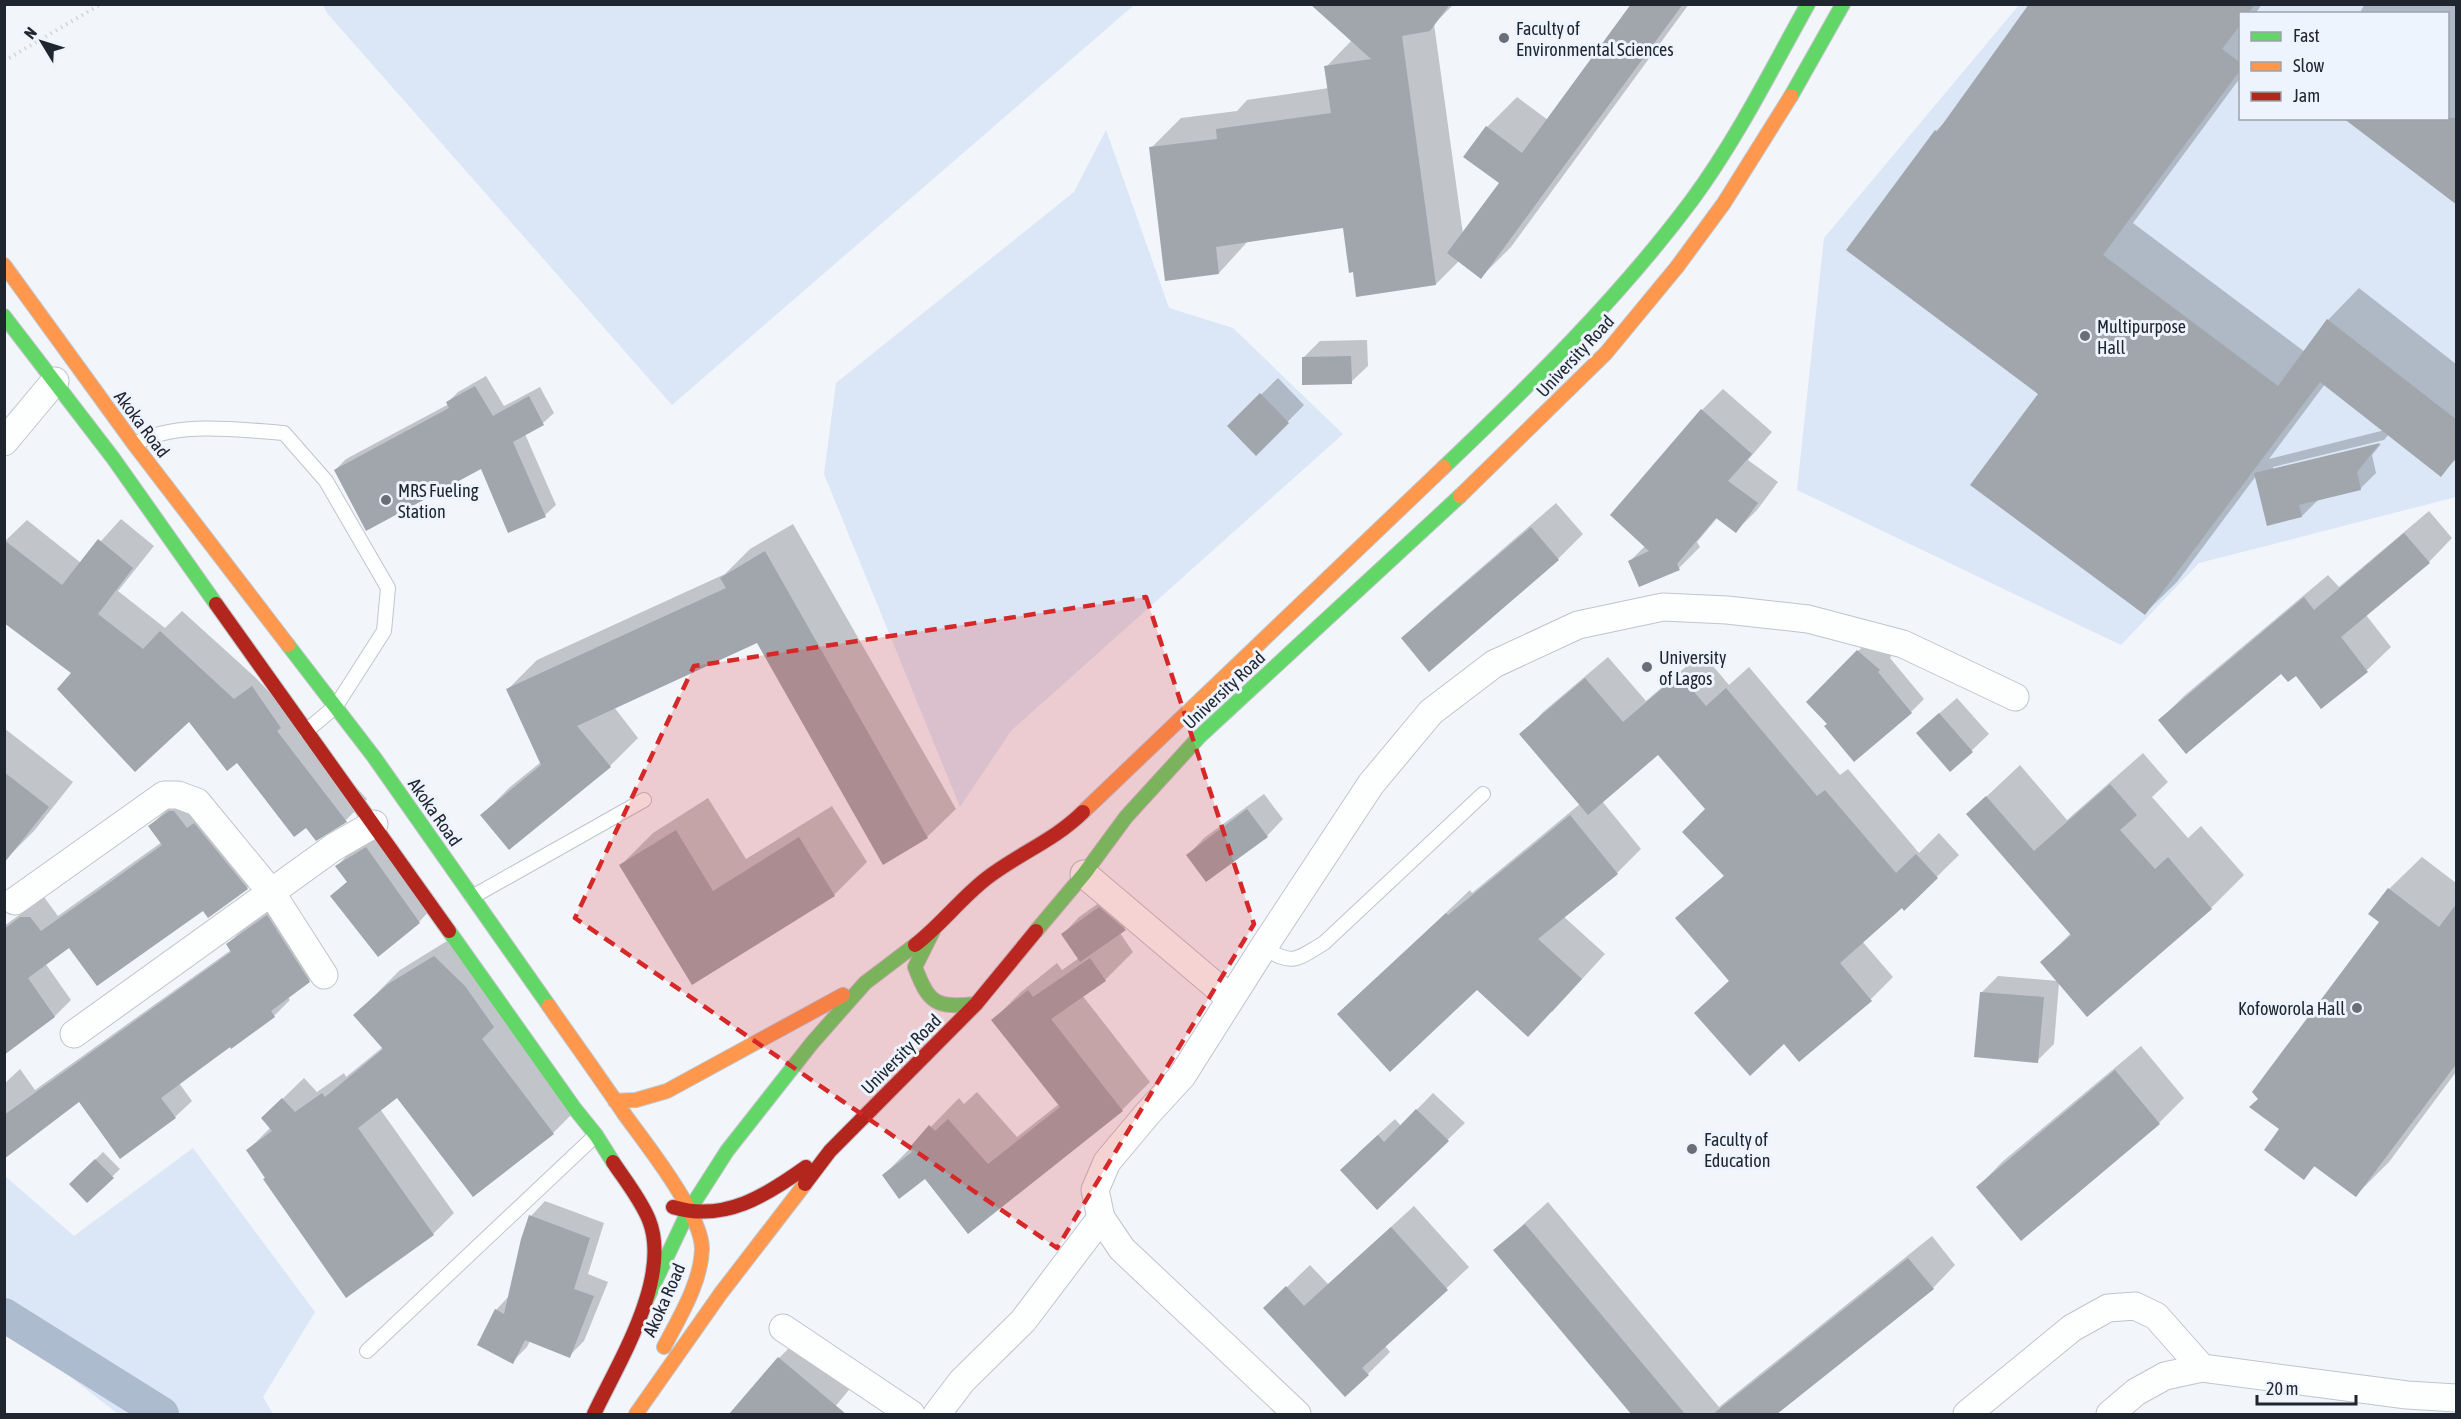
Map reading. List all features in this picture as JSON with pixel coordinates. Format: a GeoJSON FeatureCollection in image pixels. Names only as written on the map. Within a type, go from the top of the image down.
{"type":"FeatureCollection","features":[{"type":"Feature","properties":{"kind":"main road","name":"University Road"},"geometry":{"type":"LineString","coordinates":[[645,1303],[688,1212],[735,1142],[812,1042],[865,983],[934,930],[986,878],[1068,827],[1529,386],[1588,325],[1638,269],[1693,198],[1748,112],[1808,4]]}},
{"type":"Feature","properties":{"kind":"main road","name":"University Road"},"geometry":{"type":"LineString","coordinates":[[636,1414],[721,1293],[830,1151],[976,1004],[1084,874],[1126,817],[1200,736],[1474,483],[1606,353],[1677,267],[1725,203],[1779,118],[1843,4]]}},
{"type":"Feature","properties":{"kind":"main road","name":"Akoka Road"},"geometry":{"type":"LineString","coordinates":[[4,265],[134,444],[374,757],[673,1183],[698,1232],[702,1246],[700,1264],[678,1319],[628,1414]]}},
{"type":"Feature","properties":{"kind":"main road"},"geometry":{"type":"LineString","coordinates":[[4,316],[113,458],[575,1109],[596,1135],[649,1219],[653,1232],[655,1255],[645,1303],[594,1414]]}},
{"type":"Feature","properties":{"kind":"main road"},"geometry":{"type":"LineString","coordinates":[[934,930],[915,967],[925,993],[948,1007],[976,1004]]}},
{"type":"Feature","properties":{"kind":"main road"},"geometry":{"type":"LineString","coordinates":[[615,1101],[636,1100],[667,1091],[865,983]]}},
{"type":"Feature","properties":{"kind":"main road"},"geometry":{"type":"LineString","coordinates":[[628,1186],[658,1203],[688,1212],[737,1208],[756,1201],[830,1151]]}},
{"type":"Feature","properties":{"kind":"street"},"geometry":{"type":"LineString","coordinates":[[4,442],[55,381]]}},
{"type":"Feature","properties":{"kind":"street"},"geometry":{"type":"LineString","coordinates":[[1297,1414],[1122,1249],[1101,1218],[1095,1190],[1107,1162],[1182,1076],[1230,998],[1371,784],[1431,712],[1494,664],[1578,625],[1663,607],[1727,610],[1808,618],[1903,644],[2015,697]]}},
{"type":"Feature","properties":{"kind":"street"},"geometry":{"type":"LineString","coordinates":[[15,901],[164,795],[178,795],[197,802],[271,892],[324,975]]}},
{"type":"Feature","properties":{"kind":"street"},"geometry":{"type":"LineString","coordinates":[[74,1034],[334,847],[374,824]]}},
{"type":"Feature","properties":{"kind":"street"},"geometry":{"type":"LineString","coordinates":[[1084,874],[1230,998]]}},
{"type":"Feature","properties":{"kind":"street"},"geometry":{"type":"LineString","coordinates":[[937,1414],[962,1382],[1023,1321],[1101,1218]]}},
{"type":"Feature","properties":{"kind":"street"},"geometry":{"type":"LineString","coordinates":[[1967,1414],[2072,1328],[2109,1308],[2135,1306],[2157,1316],[2202,1368]]}},
{"type":"Feature","properties":{"kind":"street"},"geometry":{"type":"LineString","coordinates":[[783,1328],[911,1414]]}},
{"type":"Feature","properties":{"kind":"street"},"geometry":{"type":"LineString","coordinates":[[2110,1414],[2136,1392],[2165,1376],[2202,1368],[2407,1395],[2457,1398]]}},
{"type":"Feature","properties":{"kind":"lane"},"geometry":{"type":"LineString","coordinates":[[113,458],[150,435],[212,428],[284,433],[326,481],[388,588],[384,631],[336,706],[306,731]]}},
{"type":"Feature","properties":{"kind":"lane"},"geometry":{"type":"LineString","coordinates":[[1263,948],[1284,959],[1299,958],[1324,943],[1483,794]]}},
{"type":"Feature","properties":{"kind":"lane"},"geometry":{"type":"LineString","coordinates":[[472,897],[644,800]]}},
{"type":"Feature","properties":{"kind":"lane"},"geometry":{"type":"LineString","coordinates":[[367,1351],[596,1135]]}},
{"type":"Feature","properties":{"kind":"path"},"geometry":{"type":"LineString","coordinates":[[4,61],[101,4]]}},
{"type":"Feature","properties":{"kind":"highlighted area"},"geometry":{"type":"Polygon","coordinates":[[[1146,597],[1254,924],[1057,1248],[575,918],[694,666],[1146,597]]]}},
{"type":"Feature","properties":{"kind":"shaded area"},"geometry":{"type":"Polygon","coordinates":[[[323,5],[1134,5],[672,405],[327,13],[323,5]]]}},
{"type":"Feature","properties":{"kind":"shaded area"},"geometry":{"type":"Polygon","coordinates":[[[2019,5],[2456,5],[2456,497],[2199,563],[2121,645],[1797,490],[1824,238],[2019,5]]]}},
{"type":"Feature","properties":{"kind":"shaded area"},"geometry":{"type":"Polygon","coordinates":[[[1106,130],[1169,308],[1233,328],[1343,434],[1011,731],[960,807],[824,474],[836,383],[1074,192],[1106,130]]]}},
{"type":"Feature","properties":{"kind":"shaded area"},"geometry":{"type":"Polygon","coordinates":[[[193,1148],[315,1312],[263,1397],[273,1414],[118,1414],[5,1326],[5,1176],[74,1236],[193,1148]]]}},
{"type":"Feature","properties":{"kind":"building"},"geometry":{"type":"Polygon","coordinates":[[[1310,4],[1450,4],[1430,31],[1402,36],[1436,285],[1356,297],[1353,272],[1349,273],[1343,228],[1216,247],[1219,274],[1165,281],[1149,147],[1217,139],[1216,129],[1331,113],[1324,66],[1371,59],[1310,4]]]}},
{"type":"Feature","properties":{"kind":"building"},"geometry":{"type":"Polygon","coordinates":[[[1631,4],[1683,4],[1481,279],[1447,253],[1499,183],[1463,157],[1486,126],[1522,153],[1631,4]]]}},
{"type":"Feature","properties":{"kind":"building","name":"Multipurpose Hall"},"geometry":{"type":"Polygon","coordinates":[[[2029,4],[2255,4],[2249,12],[2239,12],[2239,27],[2222,49],[2239,62],[2239,72],[2103,255],[2278,386],[2327,319],[2457,420],[2457,456],[2441,477],[2320,382],[2145,615],[1970,485],[2038,394],[1846,250],[1935,130],[1937,132],[2029,4]]]}},
{"type":"Feature","properties":{"kind":"building"},"geometry":{"type":"Polygon","coordinates":[[[2449,118],[2457,118],[2457,205],[2346,120],[2449,120],[2449,118]]]}},
{"type":"Feature","properties":{"kind":"building"},"geometry":{"type":"Polygon","coordinates":[[[1351,356],[1352,384],[1302,385],[1302,357],[1351,356]]]}},
{"type":"Feature","properties":{"kind":"building"},"geometry":{"type":"Polygon","coordinates":[[[475,386],[493,416],[529,396],[544,425],[513,442],[546,517],[508,533],[481,469],[366,531],[334,470],[449,408],[446,402],[475,386]]]}},
{"type":"Feature","properties":{"kind":"building"},"geometry":{"type":"Polygon","coordinates":[[[1260,393],[1289,423],[1256,456],[1227,426],[1260,393]]]}},
{"type":"Feature","properties":{"kind":"building"},"geometry":{"type":"Polygon","coordinates":[[[1701,409],[1752,454],[1728,481],[1758,503],[1736,533],[1716,518],[1677,564],[1680,570],[1639,587],[1628,561],[1649,551],[1610,515],[1701,409]]]}},
{"type":"Feature","properties":{"kind":"building"},"geometry":{"type":"Polygon","coordinates":[[[2380,443],[2357,472],[2361,490],[2299,505],[2302,517],[2267,526],[2254,473],[2380,443]]]}},
{"type":"Feature","properties":{"kind":"building"},"geometry":{"type":"Polygon","coordinates":[[[1531,527],[1559,560],[1429,672],[1401,638],[1531,527]]]}},
{"type":"Feature","properties":{"kind":"building"},"geometry":{"type":"Polygon","coordinates":[[[2404,533],[2430,563],[2341,637],[2368,672],[2321,709],[2296,676],[2288,682],[2281,674],[2186,754],[2158,720],[2304,597],[2314,610],[2404,533]]]}},
{"type":"Feature","properties":{"kind":"building"},"geometry":{"type":"Polygon","coordinates":[[[98,539],[133,568],[98,614],[143,649],[160,631],[234,699],[252,686],[281,728],[277,731],[347,822],[316,841],[306,828],[294,837],[237,763],[227,771],[189,722],[135,772],[57,689],[71,673],[4,623],[4,540],[62,585],[98,539]]]}},
{"type":"Feature","properties":{"kind":"building"},"geometry":{"type":"Polygon","coordinates":[[[765,551],[928,838],[883,865],[757,643],[577,726],[611,767],[509,850],[480,815],[541,765],[506,689],[726,588],[720,578],[765,551]]]}},
{"type":"Feature","properties":{"kind":"building"},"geometry":{"type":"Polygon","coordinates":[[[1857,650],[1880,670],[1878,672],[1912,713],[1854,762],[1824,726],[1827,724],[1806,702],[1857,650]]]}},
{"type":"Feature","properties":{"kind":"building"},"geometry":{"type":"Polygon","coordinates":[[[1679,674],[1706,706],[1726,688],[1817,796],[1825,790],[1896,873],[1916,854],[1938,878],[1904,911],[1902,908],[1840,963],[1872,1001],[1799,1062],[1784,1044],[1750,1076],[1694,1013],[1729,981],[1675,918],[1724,876],[1682,832],[1705,809],[1658,755],[1588,815],[1519,734],[1585,678],[1623,722],[1679,674]]]}},
{"type":"Feature","properties":{"kind":"building"},"geometry":{"type":"Polygon","coordinates":[[[1939,713],[1973,752],[1950,772],[1916,733],[1939,713]]]}},
{"type":"Feature","properties":{"kind":"building"},"geometry":{"type":"Polygon","coordinates":[[[4,772],[49,807],[4,863],[4,772]]]}},
{"type":"Feature","properties":{"kind":"building"},"geometry":{"type":"Polygon","coordinates":[[[2110,784],[2137,815],[2120,830],[2155,869],[2168,857],[2212,909],[2087,1017],[2040,962],[2071,935],[1966,814],[1986,796],[2034,851],[2110,784]]]}},
{"type":"Feature","properties":{"kind":"building"},"geometry":{"type":"Polygon","coordinates":[[[1247,809],[1268,837],[1206,882],[1186,855],[1247,809]]]}},
{"type":"Feature","properties":{"kind":"building"},"geometry":{"type":"Polygon","coordinates":[[[169,811],[174,811],[187,828],[194,823],[248,889],[208,918],[203,911],[97,986],[69,948],[28,978],[55,1017],[4,1055],[4,929],[20,917],[30,917],[41,931],[95,893],[162,845],[148,826],[169,811]]]}},
{"type":"Feature","properties":{"kind":"building"},"geometry":{"type":"Polygon","coordinates":[[[1570,815],[1618,874],[1538,939],[1582,979],[1528,1037],[1477,990],[1390,1072],[1337,1014],[1446,913],[1448,915],[1570,815]]]}},
{"type":"Feature","properties":{"kind":"building"},"geometry":{"type":"Polygon","coordinates":[[[676,830],[713,891],[799,837],[835,896],[692,985],[619,865],[676,830]]]}},
{"type":"Feature","properties":{"kind":"building"},"geometry":{"type":"Polygon","coordinates":[[[366,847],[420,923],[378,957],[330,896],[347,882],[335,866],[366,847]]]}},
{"type":"Feature","properties":{"kind":"building"},"geometry":{"type":"Polygon","coordinates":[[[2388,888],[2439,927],[2457,903],[2457,1063],[2356,1197],[2314,1166],[2304,1180],[2264,1150],[2279,1129],[2249,1107],[2258,1099],[2252,1092],[2379,922],[2368,914],[2388,888]]]}},
{"type":"Feature","properties":{"kind":"building"},"geometry":{"type":"Polygon","coordinates":[[[1099,907],[1126,930],[1080,962],[1061,934],[1099,907]]]}},
{"type":"Feature","properties":{"kind":"building"},"geometry":{"type":"Polygon","coordinates":[[[267,915],[310,982],[271,1011],[275,1017],[161,1098],[176,1118],[120,1159],[79,1102],[4,1159],[4,1115],[231,952],[226,944],[267,915]]]}},
{"type":"Feature","properties":{"kind":"building"},"geometry":{"type":"Polygon","coordinates":[[[434,956],[465,986],[494,1027],[482,1039],[554,1134],[473,1197],[397,1098],[358,1128],[434,1235],[346,1298],[263,1179],[265,1178],[246,1150],[272,1131],[261,1118],[282,1098],[295,1112],[322,1093],[325,1097],[383,1049],[353,1015],[388,984],[434,956]]]}},
{"type":"Feature","properties":{"kind":"building"},"geometry":{"type":"Polygon","coordinates":[[[1090,958],[1106,981],[1051,1019],[1123,1111],[968,1234],[925,1179],[899,1199],[882,1175],[912,1152],[909,1148],[929,1125],[935,1131],[948,1119],[988,1164],[1060,1107],[991,1020],[1028,990],[1033,997],[1090,958]]]}},
{"type":"Feature","properties":{"kind":"building"},"geometry":{"type":"Polygon","coordinates":[[[1980,992],[2044,997],[2038,1063],[1974,1057],[1980,992]]]}},
{"type":"Feature","properties":{"kind":"building"},"geometry":{"type":"Polygon","coordinates":[[[2115,1070],[2160,1124],[2021,1241],[1976,1187],[2115,1070]]]}},
{"type":"Feature","properties":{"kind":"building"},"geometry":{"type":"Polygon","coordinates":[[[1416,1109],[1449,1141],[1377,1210],[1340,1170],[1378,1135],[1384,1142],[1416,1109]]]}},
{"type":"Feature","properties":{"kind":"building"},"geometry":{"type":"Polygon","coordinates":[[[95,1159],[114,1178],[87,1203],[69,1184],[95,1159]]]}},
{"type":"Feature","properties":{"kind":"building"},"geometry":{"type":"Polygon","coordinates":[[[529,1215],[590,1238],[574,1289],[594,1296],[570,1358],[525,1340],[513,1364],[477,1345],[495,1309],[504,1314],[521,1239],[529,1215]]]}},
{"type":"Feature","properties":{"kind":"building"},"geometry":{"type":"Polygon","coordinates":[[[1525,1224],[1685,1414],[1631,1414],[1493,1250],[1525,1224]]]}},
{"type":"Feature","properties":{"kind":"building"},"geometry":{"type":"Polygon","coordinates":[[[1391,1227],[1448,1290],[1362,1368],[1369,1375],[1345,1397],[1263,1308],[1286,1286],[1304,1306],[1391,1227]]]}},
{"type":"Feature","properties":{"kind":"building"},"geometry":{"type":"Polygon","coordinates":[[[1908,1258],[1934,1289],[1777,1414],[1713,1414],[1908,1258]]]}},
{"type":"Feature","properties":{"kind":"building"},"geometry":{"type":"Polygon","coordinates":[[[778,1357],[846,1414],[729,1414],[778,1357]]]}},
{"type":"Feature","properties":{"kind":"waterway"},"geometry":{"type":"LineString","coordinates":[[4,1315],[162,1414]]}},
{"type":"Feature","properties":{"kind":"traffic: fast"},"geometry":{"type":"LineString","coordinates":[[1444,467],[1574,339],[1664,236],[1724,153],[1808,4]]}},
{"type":"Feature","properties":{"kind":"traffic: fast"},"geometry":{"type":"LineString","coordinates":[[1791,96],[1843,4]]}},
{"type":"Feature","properties":{"kind":"traffic: fast"},"geometry":{"type":"LineString","coordinates":[[4,316],[113,458],[216,604]]}},
{"type":"Feature","properties":{"kind":"traffic: fast"},"geometry":{"type":"LineString","coordinates":[[1036,931],[1084,874],[1126,817],[1200,736],[1460,496]]}},
{"type":"Feature","properties":{"kind":"traffic: fast"},"geometry":{"type":"LineString","coordinates":[[288,645],[374,757],[549,1006]]}},
{"type":"Feature","properties":{"kind":"traffic: fast"},"geometry":{"type":"LineString","coordinates":[[449,931],[613,1162]]}},
{"type":"Feature","properties":{"kind":"traffic: fast"},"geometry":{"type":"LineString","coordinates":[[933,931],[915,967],[925,989],[930,996],[943,1004],[976,1004]]}},
{"type":"Feature","properties":{"kind":"traffic: fast"},"geometry":{"type":"LineString","coordinates":[[645,1303],[688,1212],[727,1151],[812,1043],[865,983],[915,945]]}},
{"type":"Feature","properties":{"kind":"traffic: slow"},"geometry":{"type":"LineString","coordinates":[[1460,496],[1606,353],[1677,267],[1724,203],[1791,96]]}},
{"type":"Feature","properties":{"kind":"traffic: slow"},"geometry":{"type":"LineString","coordinates":[[4,265],[134,444],[288,645]]}},
{"type":"Feature","properties":{"kind":"traffic: slow"},"geometry":{"type":"LineString","coordinates":[[1083,812],[1444,467]]}},
{"type":"Feature","properties":{"kind":"traffic: slow"},"geometry":{"type":"LineString","coordinates":[[615,1101],[636,1100],[667,1091],[843,995]]}},
{"type":"Feature","properties":{"kind":"traffic: slow"},"geometry":{"type":"LineString","coordinates":[[549,1006],[659,1161],[683,1199],[700,1234],[702,1249],[698,1275],[664,1347]]}},
{"type":"Feature","properties":{"kind":"traffic: slow"},"geometry":{"type":"LineString","coordinates":[[636,1414],[721,1293],[805,1184]]}},
{"type":"Feature","properties":{"kind":"traffic: jam"},"geometry":{"type":"LineString","coordinates":[[216,604],[449,931]]}},
{"type":"Feature","properties":{"kind":"traffic: jam"},"geometry":{"type":"LineString","coordinates":[[915,945],[987,878],[1061,831],[1083,812]]}},
{"type":"Feature","properties":{"kind":"traffic: jam"},"geometry":{"type":"LineString","coordinates":[[805,1184],[830,1151],[976,1004],[1036,931]]}},
{"type":"Feature","properties":{"kind":"traffic: jam"},"geometry":{"type":"LineString","coordinates":[[594,1414],[639,1320],[653,1268],[654,1243],[649,1220],[613,1162]]}},
{"type":"Feature","properties":{"kind":"traffic: jam"},"geometry":{"type":"LineString","coordinates":[[673,1207],[692,1211],[710,1211],[744,1204],[776,1187],[806,1167]]}},
{"type":"Feature","properties":{"kind":"place","name":"Faculty of Environmental Sciences"},"geometry":{"type":"Point","coordinates":[1504,38]}},
{"type":"Feature","properties":{"kind":"place","name":"Multipurpose Hall"},"geometry":{"type":"Point","coordinates":[2085,336]}},
{"type":"Feature","properties":{"kind":"place","name":"MRS Fueling Station"},"geometry":{"type":"Point","coordinates":[386,500]}},
{"type":"Feature","properties":{"kind":"place","name":"University of Lagos"},"geometry":{"type":"Point","coordinates":[1647,667]}},
{"type":"Feature","properties":{"kind":"place","name":"Kofoworola Hall"},"geometry":{"type":"Point","coordinates":[2357,1008]}},
{"type":"Feature","properties":{"kind":"place","name":"Faculty of Education"},"geometry":{"type":"Point","coordinates":[1692,1149]}}]}
